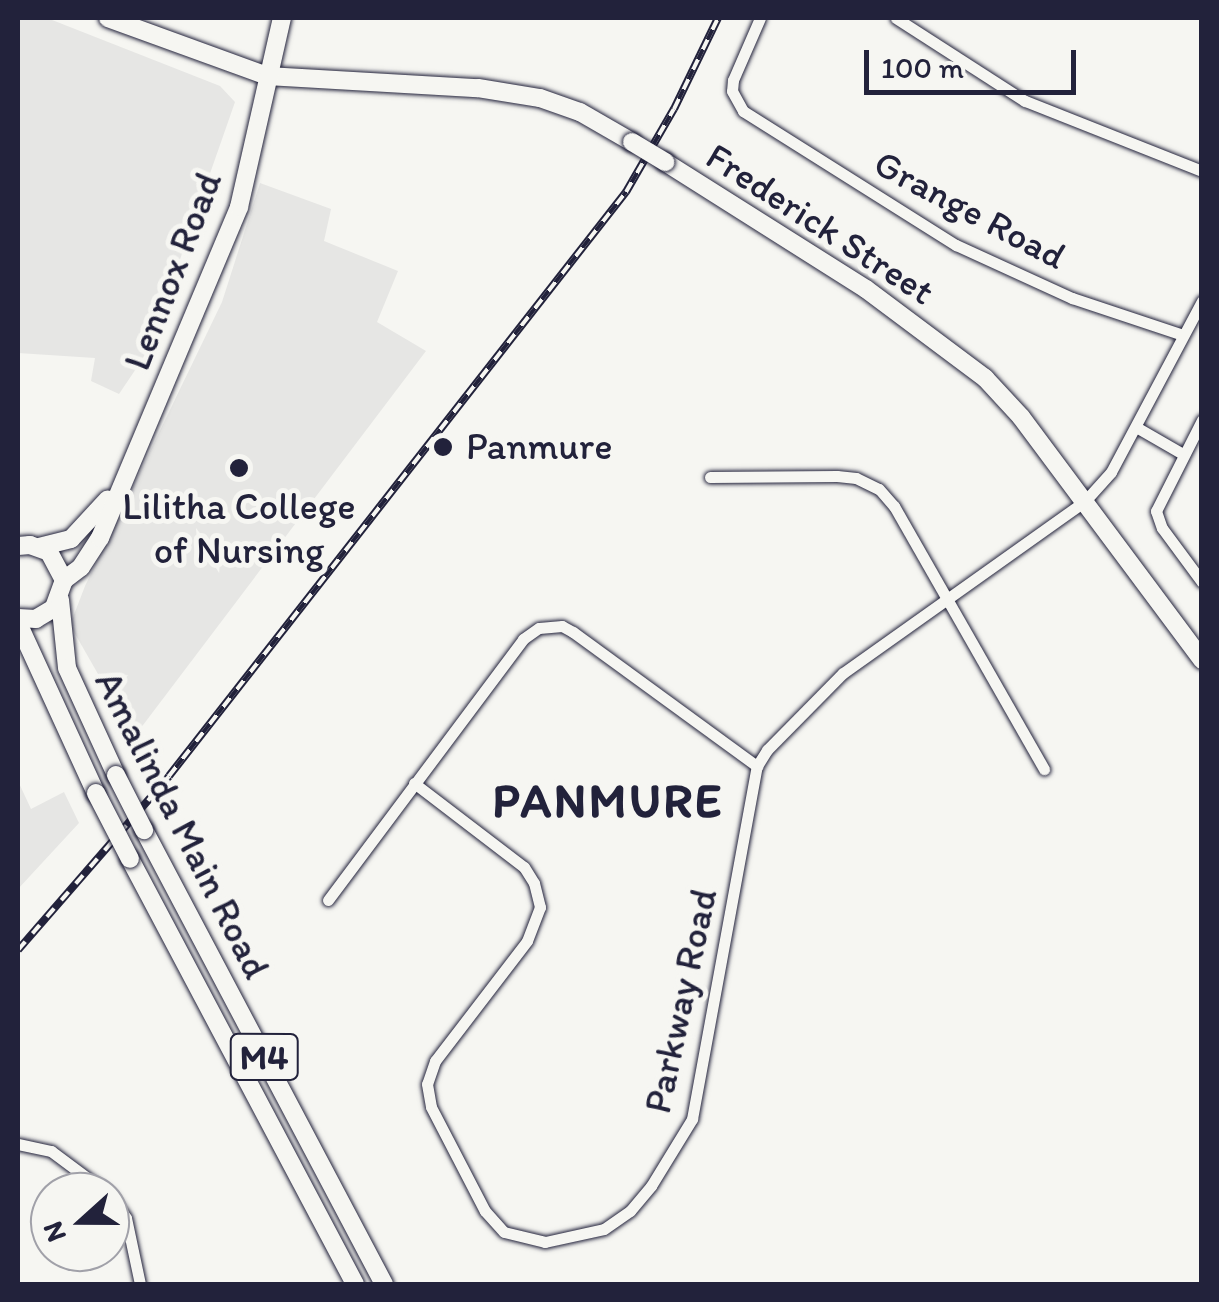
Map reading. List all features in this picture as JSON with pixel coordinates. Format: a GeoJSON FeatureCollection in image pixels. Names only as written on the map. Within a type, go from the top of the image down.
{"type":"FeatureCollection","features":[{"type":"Feature","properties":{"kind":"street","name":"Frederick Street"},"geometry":{"type":"LineString","coordinates":[[108,18],[268,76],[512,92],[580,112],[632,142],[866,290],[973,368],[1012,406],[1202,660]]}},
{"type":"Feature","properties":{"kind":"street","name":"Lennox Road"},"geometry":{"type":"LineString","coordinates":[[62,590],[100,538],[120,482],[239,206],[282,18]]}},
{"type":"Feature","properties":{"kind":"street","name":"Grange Road"},"geometry":{"type":"LineString","coordinates":[[760,18],[732,80],[735,100],[743,111],[956,245],[1072,298],[1183,335]]}},
{"type":"Feature","properties":{"kind":"street"},"geometry":{"type":"LineString","coordinates":[[896,18],[1025,101],[1092,131],[1202,171]]}},
{"type":"Feature","properties":{"kind":"street"},"geometry":{"type":"LineString","coordinates":[[328,900],[523,639],[550,625],[574,632],[756,766],[818,694],[944,599],[1085,502],[1112,472],[1202,300]]}},
{"type":"Feature","properties":{"kind":"street"},"geometry":{"type":"LineString","coordinates":[[1202,420],[1156,511],[1162,528],[1202,582]]}},
{"type":"Feature","properties":{"kind":"street"},"geometry":{"type":"LineString","coordinates":[[1136,427],[1184,454]]}},
{"type":"Feature","properties":{"kind":"street"},"geometry":{"type":"LineString","coordinates":[[710,477],[837,476],[871,482],[888,497],[1044,769]]}},
{"type":"Feature","properties":{"kind":"street","name":"Lennox Road"},"geometry":{"type":"LineString","coordinates":[[26,542],[71,540],[120,482]]}},
{"type":"Feature","properties":{"kind":"street"},"geometry":{"type":"LineString","coordinates":[[26,542],[57,560],[62,590]]}},
{"type":"Feature","properties":{"kind":"street","name":"Amalinda Main Road"},"geometry":{"type":"LineString","coordinates":[[62,590],[46,615],[18,620],[96,793],[355,1284]]}},
{"type":"Feature","properties":{"kind":"street","name":"Amalinda Main Road"},"geometry":{"type":"LineString","coordinates":[[62,590],[68,668],[116,775],[384,1284]]}},
{"type":"Feature","properties":{"kind":"street","name":"Parkway Road"},"geometry":{"type":"LineString","coordinates":[[414,784],[524,868],[538,894],[538,919],[527,941],[435,1061],[427,1084],[431,1108],[484,1211],[516,1238],[545,1242],[586,1234],[619,1220],[651,1186],[686,1133],[696,1104],[756,766]]}},
{"type":"Feature","properties":{"kind":"street"},"geometry":{"type":"LineString","coordinates":[[18,1144],[51,1150],[80,1172]]}},
{"type":"Feature","properties":{"kind":"street"},"geometry":{"type":"LineString","coordinates":[[130,1237],[140,1284]]}},
{"type":"Feature","properties":{"kind":"shaded area"},"geometry":{"type":"Polygon","coordinates":[[[18,18],[47,18],[220,86],[235,102],[148,351],[119,394],[91,381],[95,358],[18,353],[18,18]]]}},
{"type":"Feature","properties":{"kind":"shaded area","name":"Lilitha College of Nursing"},"geometry":{"type":"Polygon","coordinates":[[[260,183],[331,209],[324,241],[398,271],[377,322],[426,351],[134,737],[70,625],[85,586],[222,302],[260,183]]]}},
{"type":"Feature","properties":{"kind":"shaded area"},"geometry":{"type":"Polygon","coordinates":[[[18,781],[31,809],[64,792],[79,823],[18,889],[18,781]]]}},
{"type":"Feature","properties":{"kind":"railway"},"geometry":{"type":"LineString","coordinates":[[18,950],[169,776],[626,192],[674,109],[718,18]]}},
{"type":"Feature","properties":{"kind":"place","name":"Panmure"},"geometry":{"type":"Point","coordinates":[443,447]}},
{"type":"Feature","properties":{"kind":"place","name":"Lilitha College of Nursing"},"geometry":{"type":"Point","coordinates":[239,468]}},
{"type":"Feature","properties":{"kind":"district","name":"PANMURE"},"geometry":{"type":"Point","coordinates":[608,801]}}]}
